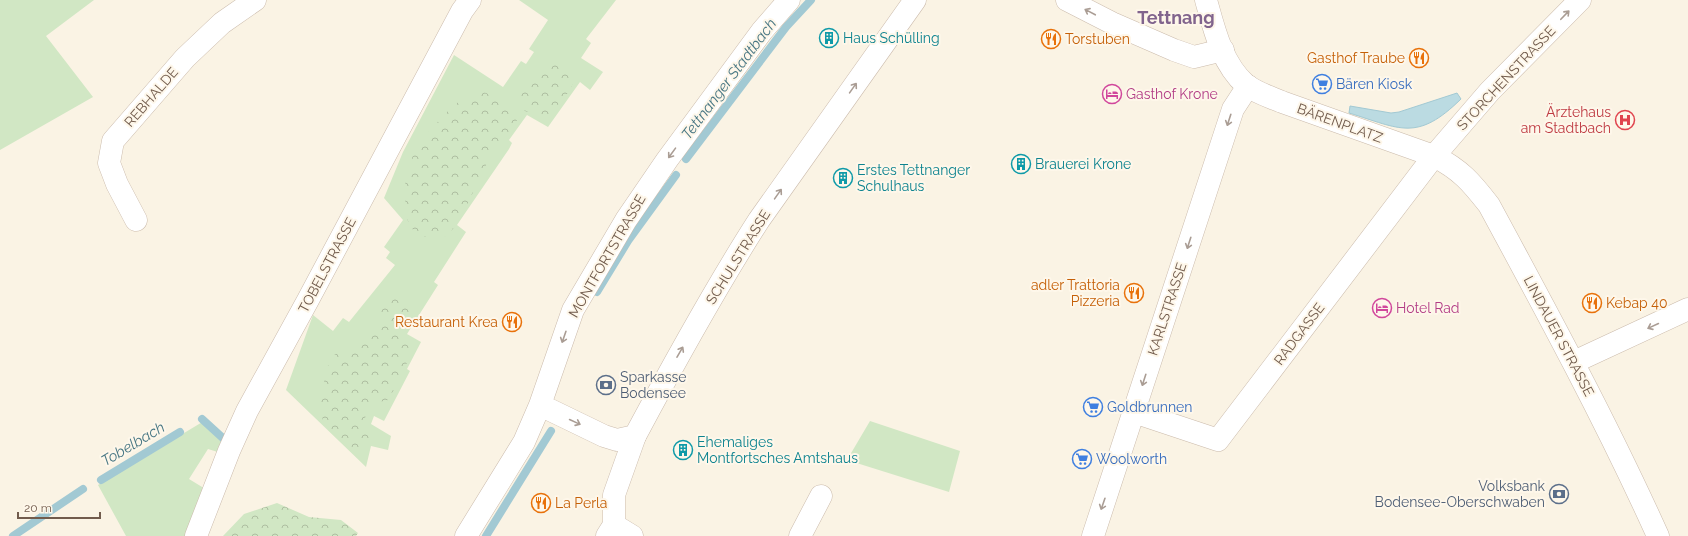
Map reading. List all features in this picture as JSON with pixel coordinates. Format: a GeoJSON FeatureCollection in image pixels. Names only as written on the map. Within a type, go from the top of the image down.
{"type":"FeatureCollection","features":[{"type":"Feature","properties":{"kind":"street","name":"REBHALDE"},"geometry":{"type":"LineString","coordinates":[[136,220],[117,184],[109,163],[113,141],[185,58],[222,23],[255,0]]}},
{"type":"Feature","properties":{"kind":"street","name":"TOBELSTRASSE"},"geometry":{"type":"LineString","coordinates":[[196,536],[229,451],[247,411],[470,0]]}},
{"type":"Feature","properties":{"kind":"street","name":"MONTFORTSTRASSE"},"geometry":{"type":"LineString","coordinates":[[466,536],[524,442],[540,405],[573,310],[626,220],[667,160],[752,44],[789,0]]}},
{"type":"Feature","properties":{"kind":"street","name":"SCHULSTRASSE"},"geometry":{"type":"LineString","coordinates":[[618,532],[614,495],[635,436],[671,368],[735,257],[759,220],[915,0]]}},
{"type":"Feature","properties":{"kind":"street"},"geometry":{"type":"LineString","coordinates":[[1067,0],[1112,23],[1194,57],[1222,50]]}},
{"type":"Feature","properties":{"kind":"street","name":"BÄRENPLATZ"},"geometry":{"type":"LineString","coordinates":[[1206,0],[1212,23],[1222,50],[1236,75],[1248,86],[1260,93],[1282,102],[1434,156]]}},
{"type":"Feature","properties":{"kind":"street","name":"STORCHENSTRASSE"},"geometry":{"type":"LineString","coordinates":[[1434,156],[1490,91],[1580,0]]}},
{"type":"Feature","properties":{"kind":"street","name":"KARLSTRASSE"},"geometry":{"type":"LineString","coordinates":[[1093,536],[1233,109],[1248,86]]}},
{"type":"Feature","properties":{"kind":"street","name":"LINDAUER STRASSE"},"geometry":{"type":"LineString","coordinates":[[1434,156],[1452,166],[1472,184],[1489,206],[1574,362],[1629,471],[1658,536]]}},
{"type":"Feature","properties":{"kind":"street","name":"RADGASSE"},"geometry":{"type":"LineString","coordinates":[[1134,412],[1218,440],[1434,156]]}},
{"type":"Feature","properties":{"kind":"street"},"geometry":{"type":"LineString","coordinates":[[1574,362],[1688,309]]}},
{"type":"Feature","properties":{"kind":"street"},"geometry":{"type":"LineString","coordinates":[[540,405],[604,436],[617,440],[635,436]]}},
{"type":"Feature","properties":{"kind":"street"},"geometry":{"type":"LineString","coordinates":[[800,536],[820,496]]}},
{"type":"Feature","properties":{"kind":"green space"},"geometry":{"type":"Polygon","coordinates":[[[0,0],[94,0],[46,36],[93,97],[0,150],[0,0]]]}},
{"type":"Feature","properties":{"kind":"green space"},"geometry":{"type":"Polygon","coordinates":[[[519,0],[616,0],[586,39],[591,43],[581,58],[603,72],[590,90],[580,82],[548,127],[527,115],[509,140],[512,143],[509,149],[457,225],[466,232],[434,282],[438,285],[407,334],[421,342],[407,369],[410,371],[384,421],[374,416],[371,424],[391,436],[388,450],[371,446],[366,467],[286,390],[313,315],[333,331],[343,318],[349,322],[395,265],[386,258],[390,252],[384,247],[403,220],[384,198],[403,152],[454,55],[503,87],[521,61],[526,64],[534,52],[529,49],[548,20],[519,0]]]}},
{"type":"Feature","properties":{"kind":"green space"},"geometry":{"type":"Polygon","coordinates":[[[552,60],[565,65],[571,72],[573,79],[572,87],[546,117],[521,110],[517,98],[537,71],[552,60]]]}},
{"type":"Feature","properties":{"kind":"green space"},"geometry":{"type":"Polygon","coordinates":[[[484,92],[508,103],[518,117],[514,128],[490,157],[464,211],[456,225],[447,236],[417,237],[407,219],[404,188],[415,147],[454,104],[484,92]]]}},
{"type":"Feature","properties":{"kind":"green space"},"geometry":{"type":"Polygon","coordinates":[[[401,295],[409,307],[410,317],[405,325],[393,333],[407,340],[409,345],[404,378],[397,384],[388,400],[371,404],[365,418],[374,436],[363,450],[355,452],[352,447],[324,425],[320,408],[326,369],[335,354],[351,352],[353,344],[378,327],[380,317],[379,309],[386,296],[401,295]]]}},
{"type":"Feature","properties":{"kind":"green space"},"geometry":{"type":"Polygon","coordinates":[[[204,421],[225,444],[221,453],[208,449],[189,479],[207,490],[185,536],[126,536],[98,485],[204,421]]]}},
{"type":"Feature","properties":{"kind":"green space"},"geometry":{"type":"Polygon","coordinates":[[[870,421],[960,451],[949,492],[847,460],[870,421]]]}},
{"type":"Feature","properties":{"kind":"green space"},"geometry":{"type":"Polygon","coordinates":[[[277,503],[309,517],[341,520],[358,533],[356,536],[223,536],[244,514],[277,503]]]}},
{"type":"Feature","properties":{"kind":"water"},"geometry":{"type":"Polygon","coordinates":[[[1457,93],[1461,99],[1446,113],[1432,122],[1420,127],[1396,127],[1349,113],[1350,106],[1391,113],[1399,112],[1457,93]]]}},
{"type":"Feature","properties":{"kind":"waterway","name":"Tettnanger Stadtbach"},"geometry":{"type":"LineString","coordinates":[[686,159],[786,27],[811,0]]}},
{"type":"Feature","properties":{"kind":"waterway","name":"Tettnanger Stadtbach"},"geometry":{"type":"LineString","coordinates":[[597,292],[628,241],[676,175]]}},
{"type":"Feature","properties":{"kind":"waterway","name":"Tobelbach"},"geometry":{"type":"LineString","coordinates":[[202,419],[225,440]]}},
{"type":"Feature","properties":{"kind":"waterway","name":"Tettnanger Stadtbach"},"geometry":{"type":"LineString","coordinates":[[486,536],[551,431]]}},
{"type":"Feature","properties":{"kind":"waterway","name":"Tobelbach"},"geometry":{"type":"LineString","coordinates":[[101,480],[180,432]]}},
{"type":"Feature","properties":{"kind":"waterway","name":"Tobelbach"},"geometry":{"type":"LineString","coordinates":[[13,536],[83,489]]}},
{"type":"Feature","properties":{"kind":"place","name":"Haus Schülling"},"geometry":{"type":"Point","coordinates":[829,38]}},
{"type":"Feature","properties":{"kind":"place","name":"Torstuben"},"geometry":{"type":"Point","coordinates":[1051,39]}},
{"type":"Feature","properties":{"kind":"place","name":"Gasthof Traube"},"geometry":{"type":"Point","coordinates":[1419,58]}},
{"type":"Feature","properties":{"kind":"place","name":"Bären Kiosk"},"geometry":{"type":"Point","coordinates":[1322,84]}},
{"type":"Feature","properties":{"kind":"place","name":"Gasthof Krone"},"geometry":{"type":"Point","coordinates":[1112,94]}},
{"type":"Feature","properties":{"kind":"place","name":"Ärztehaus am Stadtbach"},"geometry":{"type":"Point","coordinates":[1625,120]}},
{"type":"Feature","properties":{"kind":"place","name":"Brauerei Krone"},"geometry":{"type":"Point","coordinates":[1021,164]}},
{"type":"Feature","properties":{"kind":"place","name":"Erstes Tettnanger Schulhaus"},"geometry":{"type":"Point","coordinates":[843,178]}},
{"type":"Feature","properties":{"kind":"place","name":"adler Trattoria Pizzeria"},"geometry":{"type":"Point","coordinates":[1134,293]}},
{"type":"Feature","properties":{"kind":"place","name":"Kebap 40"},"geometry":{"type":"Point","coordinates":[1592,303]}},
{"type":"Feature","properties":{"kind":"place","name":"Hotel Rad"},"geometry":{"type":"Point","coordinates":[1382,308]}},
{"type":"Feature","properties":{"kind":"place","name":"Restaurant Krea"},"geometry":{"type":"Point","coordinates":[512,322]}},
{"type":"Feature","properties":{"kind":"place","name":"Sparkasse Bodensee"},"geometry":{"type":"Point","coordinates":[606,385]}},
{"type":"Feature","properties":{"kind":"place","name":"Goldbrunnen"},"geometry":{"type":"Point","coordinates":[1093,407]}},
{"type":"Feature","properties":{"kind":"place","name":"Ehemaliges Montfortsches Amtshaus"},"geometry":{"type":"Point","coordinates":[683,450]}},
{"type":"Feature","properties":{"kind":"place","name":"Woolworth"},"geometry":{"type":"Point","coordinates":[1082,459]}},
{"type":"Feature","properties":{"kind":"place","name":"Volksbank Bodensee-Oberschwaben"},"geometry":{"type":"Point","coordinates":[1559,494]}},
{"type":"Feature","properties":{"kind":"place","name":"La Perla"},"geometry":{"type":"Point","coordinates":[541,503]}},
{"type":"Feature","properties":{"kind":"district","name":"Tettnang"},"geometry":{"type":"Point","coordinates":[1176,17]}}]}
